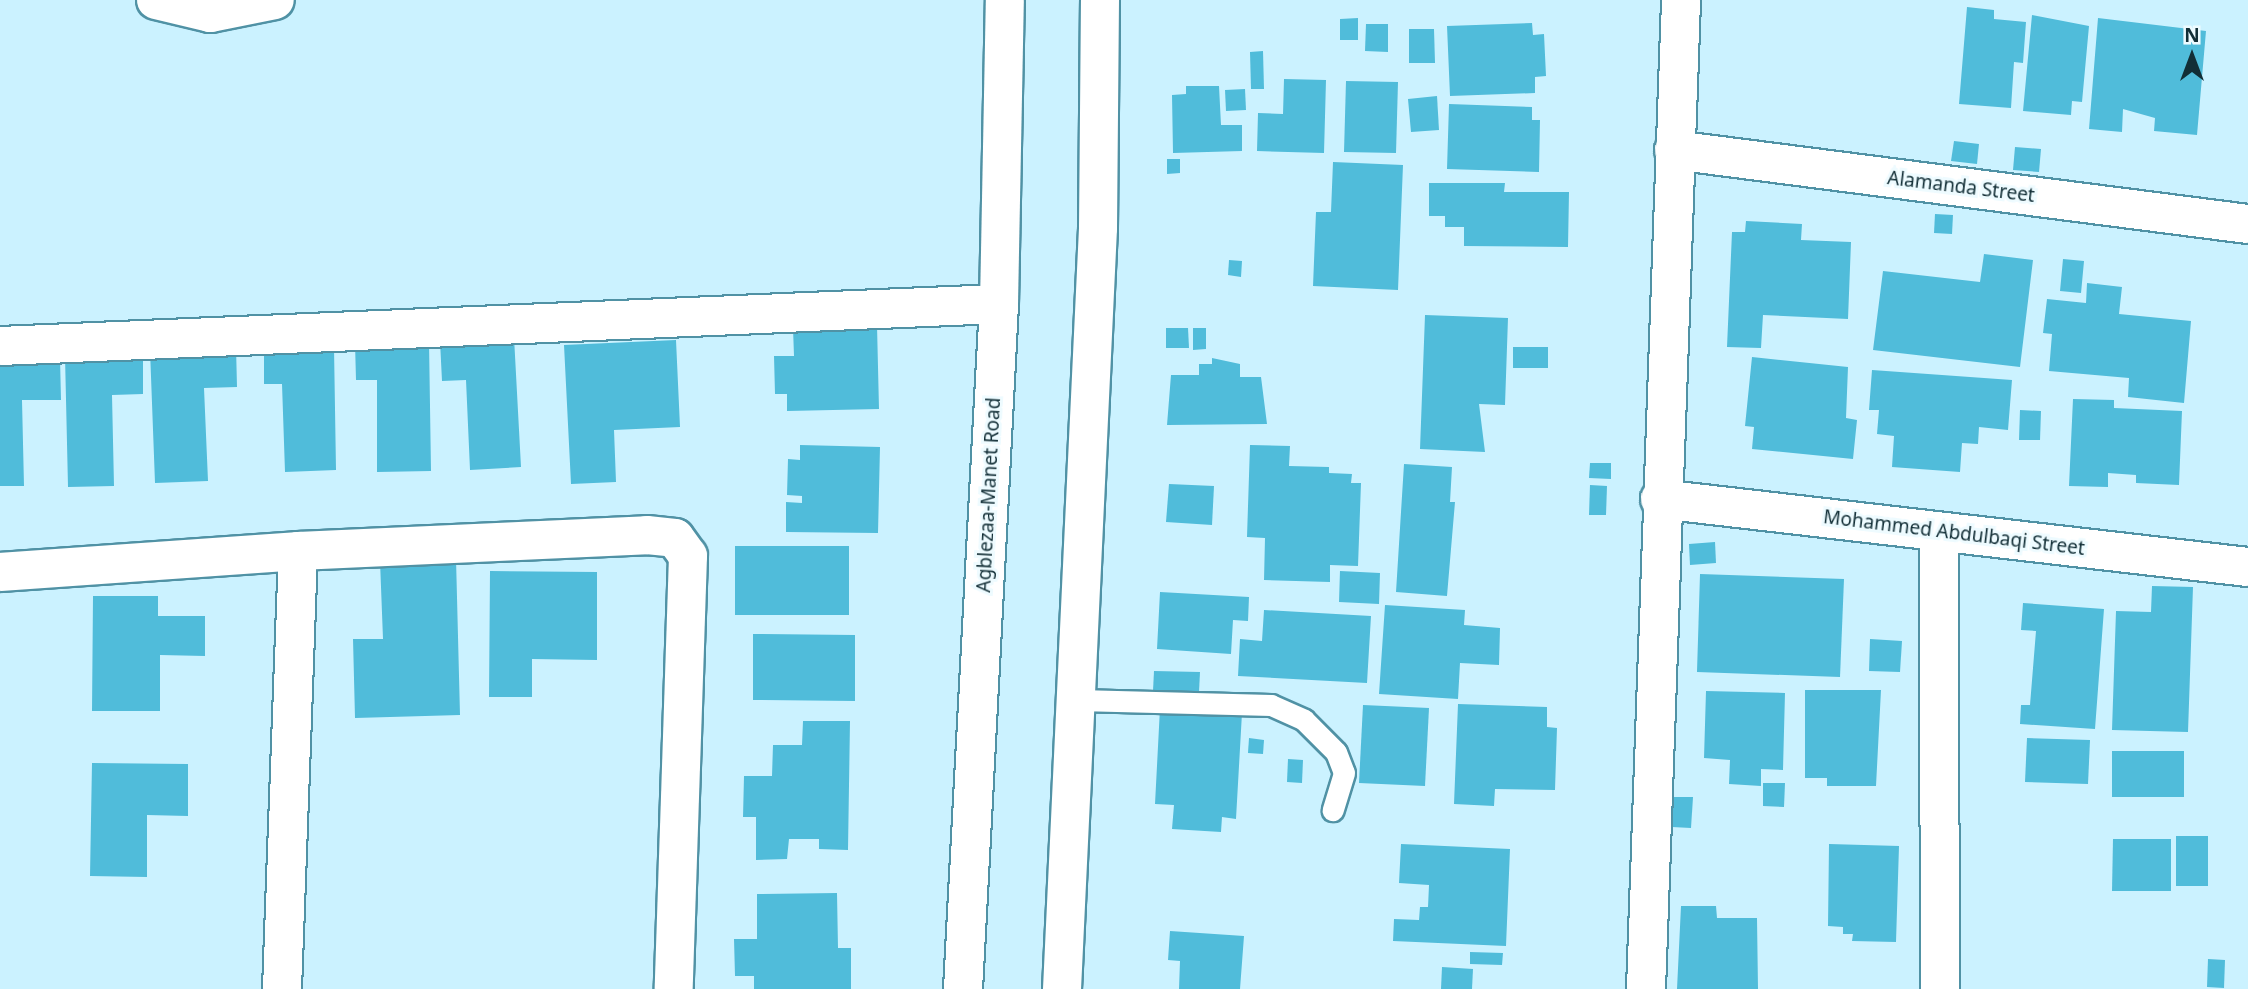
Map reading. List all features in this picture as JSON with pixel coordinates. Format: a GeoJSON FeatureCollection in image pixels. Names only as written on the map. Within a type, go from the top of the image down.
{"type":"FeatureCollection","features":[{"type":"Feature","properties":{"kind":"street"},"geometry":{"type":"LineString","coordinates":[[156,0],[210,13],[275,0]]}},
{"type":"Feature","properties":{"kind":"street","name":"Agblezaa-Manet Road"},"geometry":{"type":"LineString","coordinates":[[962,989],[999,304],[1005,0]]}},
{"type":"Feature","properties":{"kind":"street"},"geometry":{"type":"LineString","coordinates":[[1062,989],[1078,699],[1098,228],[1100,0]]}},
{"type":"Feature","properties":{"kind":"street"},"geometry":{"type":"LineString","coordinates":[[1646,989],[1660,499],[1681,0]]}},
{"type":"Feature","properties":{"kind":"street","name":"Alamanda Street"},"geometry":{"type":"LineString","coordinates":[[1674,150],[2248,224]]}},
{"type":"Feature","properties":{"kind":"street"},"geometry":{"type":"LineString","coordinates":[[0,346],[999,304]]}},
{"type":"Feature","properties":{"kind":"street","name":"Mohammed Abdulbaqi Street"},"geometry":{"type":"LineString","coordinates":[[1660,499],[2248,567]]}},
{"type":"Feature","properties":{"kind":"street"},"geometry":{"type":"LineString","coordinates":[[1939,532],[1940,989]]}},
{"type":"Feature","properties":{"kind":"street"},"geometry":{"type":"LineString","coordinates":[[0,572],[298,551],[648,535],[675,538],[688,556],[674,989]]}},
{"type":"Feature","properties":{"kind":"street"},"geometry":{"type":"LineString","coordinates":[[282,989],[298,551]]}},
{"type":"Feature","properties":{"kind":"lane"},"geometry":{"type":"LineString","coordinates":[[1078,699],[1271,705],[1304,720],[1336,752],[1345,773],[1333,810]]}},
{"type":"Feature","properties":{"kind":"building"},"geometry":{"type":"Polygon","coordinates":[[[1967,7],[1994,10],[1994,19],[2026,22],[2023,63],[2014,62],[2011,108],[1959,104],[1967,7]]]}},
{"type":"Feature","properties":{"kind":"building"},"geometry":{"type":"Polygon","coordinates":[[[2032,15],[2089,26],[2082,102],[2072,101],[2071,115],[2023,111],[2032,15]]]}},
{"type":"Feature","properties":{"kind":"building"},"geometry":{"type":"Polygon","coordinates":[[[1358,18],[1358,40],[1340,40],[1340,19],[1358,18]]]}},
{"type":"Feature","properties":{"kind":"building"},"geometry":{"type":"Polygon","coordinates":[[[2098,18],[2206,31],[2197,135],[2154,131],[2155,118],[2123,109],[2122,132],[2089,129],[2098,18]]]}},
{"type":"Feature","properties":{"kind":"building"},"geometry":{"type":"Polygon","coordinates":[[[1532,23],[1533,35],[1544,34],[1546,76],[1535,77],[1535,93],[1450,96],[1447,26],[1532,23]]]}},
{"type":"Feature","properties":{"kind":"building"},"geometry":{"type":"Polygon","coordinates":[[[1366,24],[1388,24],[1388,52],[1365,51],[1366,24]]]}},
{"type":"Feature","properties":{"kind":"building"},"geometry":{"type":"Polygon","coordinates":[[[1409,29],[1434,29],[1435,63],[1409,63],[1409,29]]]}},
{"type":"Feature","properties":{"kind":"building"},"geometry":{"type":"Polygon","coordinates":[[[1263,51],[1264,89],[1251,89],[1250,52],[1263,51]]]}},
{"type":"Feature","properties":{"kind":"building"},"geometry":{"type":"Polygon","coordinates":[[[1284,79],[1326,80],[1324,153],[1257,151],[1258,113],[1283,114],[1284,79]]]}},
{"type":"Feature","properties":{"kind":"building"},"geometry":{"type":"Polygon","coordinates":[[[1346,81],[1398,82],[1396,153],[1344,152],[1346,81]]]}},
{"type":"Feature","properties":{"kind":"building"},"geometry":{"type":"Polygon","coordinates":[[[1186,86],[1219,86],[1221,125],[1242,125],[1242,151],[1173,153],[1172,95],[1186,94],[1186,86]]]}},
{"type":"Feature","properties":{"kind":"building"},"geometry":{"type":"Polygon","coordinates":[[[1245,89],[1246,110],[1226,111],[1225,90],[1245,89]]]}},
{"type":"Feature","properties":{"kind":"building"},"geometry":{"type":"Polygon","coordinates":[[[1437,96],[1439,130],[1411,132],[1408,99],[1437,96]]]}},
{"type":"Feature","properties":{"kind":"building"},"geometry":{"type":"Polygon","coordinates":[[[1449,104],[1532,107],[1532,120],[1540,120],[1539,172],[1447,169],[1449,104]]]}},
{"type":"Feature","properties":{"kind":"building"},"geometry":{"type":"Polygon","coordinates":[[[1954,141],[1979,144],[1977,164],[1951,161],[1954,141]]]}},
{"type":"Feature","properties":{"kind":"building"},"geometry":{"type":"Polygon","coordinates":[[[2015,147],[2041,149],[2039,172],[2013,170],[2015,147]]]}},
{"type":"Feature","properties":{"kind":"building"},"geometry":{"type":"Polygon","coordinates":[[[1167,159],[1180,159],[1180,173],[1167,174],[1167,159]]]}},
{"type":"Feature","properties":{"kind":"building"},"geometry":{"type":"Polygon","coordinates":[[[1333,162],[1403,165],[1398,290],[1313,286],[1316,212],[1331,212],[1333,162]]]}},
{"type":"Feature","properties":{"kind":"building"},"geometry":{"type":"Polygon","coordinates":[[[1429,183],[1505,183],[1504,192],[1569,192],[1568,247],[1464,246],[1464,227],[1445,227],[1445,216],[1429,216],[1429,183]]]}},
{"type":"Feature","properties":{"kind":"building"},"geometry":{"type":"Polygon","coordinates":[[[1935,214],[1953,215],[1952,234],[1934,233],[1935,214]]]}},
{"type":"Feature","properties":{"kind":"building"},"geometry":{"type":"Polygon","coordinates":[[[1746,221],[1802,224],[1801,240],[1851,242],[1848,319],[1763,315],[1761,348],[1727,347],[1732,232],[1745,232],[1746,221]]]}},
{"type":"Feature","properties":{"kind":"building"},"geometry":{"type":"Polygon","coordinates":[[[1984,254],[2033,260],[2020,367],[1873,350],[1883,271],[1980,282],[1984,254]]]}},
{"type":"Feature","properties":{"kind":"building"},"geometry":{"type":"Polygon","coordinates":[[[2063,259],[2084,261],[2081,293],[2060,291],[2063,259]]]}},
{"type":"Feature","properties":{"kind":"building"},"geometry":{"type":"Polygon","coordinates":[[[1229,260],[1242,261],[1241,277],[1228,275],[1229,260]]]}},
{"type":"Feature","properties":{"kind":"building"},"geometry":{"type":"Polygon","coordinates":[[[2087,283],[2122,287],[2119,314],[2191,321],[2184,403],[2128,397],[2129,378],[2049,371],[2052,334],[2043,333],[2047,299],[2086,303],[2087,283]]]}},
{"type":"Feature","properties":{"kind":"building"},"geometry":{"type":"Polygon","coordinates":[[[1425,315],[1508,318],[1505,405],[1479,404],[1485,452],[1420,449],[1425,315]]]}},
{"type":"Feature","properties":{"kind":"building"},"geometry":{"type":"Polygon","coordinates":[[[877,325],[879,409],[787,411],[787,394],[775,394],[774,356],[794,356],[793,328],[877,325]]]}},
{"type":"Feature","properties":{"kind":"building"},"geometry":{"type":"Polygon","coordinates":[[[1166,328],[1188,328],[1189,348],[1166,348],[1166,328]]]}},
{"type":"Feature","properties":{"kind":"building"},"geometry":{"type":"Polygon","coordinates":[[[1193,328],[1206,328],[1206,349],[1193,350],[1193,328]]]}},
{"type":"Feature","properties":{"kind":"building"},"geometry":{"type":"Polygon","coordinates":[[[514,337],[521,467],[470,470],[466,380],[442,381],[440,341],[514,337]]]}},
{"type":"Feature","properties":{"kind":"building"},"geometry":{"type":"Polygon","coordinates":[[[676,340],[680,427],[614,430],[616,482],[571,484],[564,345],[676,340]]]}},
{"type":"Feature","properties":{"kind":"building"},"geometry":{"type":"Polygon","coordinates":[[[429,341],[431,471],[377,472],[377,380],[356,380],[355,343],[429,341]]]}},
{"type":"Feature","properties":{"kind":"building"},"geometry":{"type":"Polygon","coordinates":[[[236,346],[237,387],[204,388],[208,481],[155,483],[150,350],[236,346]]]}},
{"type":"Feature","properties":{"kind":"building"},"geometry":{"type":"Polygon","coordinates":[[[334,347],[336,470],[285,472],[282,384],[264,384],[264,349],[334,347]]]}},
{"type":"Feature","properties":{"kind":"building"},"geometry":{"type":"Polygon","coordinates":[[[1513,347],[1548,347],[1548,368],[1513,368],[1513,347]]]}},
{"type":"Feature","properties":{"kind":"building"},"geometry":{"type":"Polygon","coordinates":[[[143,354],[143,394],[112,395],[114,486],[68,487],[65,356],[143,354]]]}},
{"type":"Feature","properties":{"kind":"building"},"geometry":{"type":"Polygon","coordinates":[[[1752,357],[1848,367],[1846,418],[1857,420],[1853,459],[1752,449],[1754,427],[1745,426],[1752,357]]]}},
{"type":"Feature","properties":{"kind":"building"},"geometry":{"type":"Polygon","coordinates":[[[60,358],[61,400],[22,400],[24,486],[0,486],[0,360],[60,358]]]}},
{"type":"Feature","properties":{"kind":"building"},"geometry":{"type":"Polygon","coordinates":[[[1212,358],[1240,364],[1240,377],[1261,377],[1267,424],[1167,425],[1171,375],[1199,375],[1199,364],[1212,364],[1212,358]]]}},
{"type":"Feature","properties":{"kind":"building"},"geometry":{"type":"Polygon","coordinates":[[[1872,370],[2012,380],[2008,430],[1979,427],[1978,444],[1962,443],[1960,472],[1892,467],[1894,436],[1877,434],[1879,410],[1869,410],[1872,370]]]}},
{"type":"Feature","properties":{"kind":"building"},"geometry":{"type":"Polygon","coordinates":[[[2073,399],[2114,400],[2114,408],[2182,411],[2179,485],[2136,483],[2136,475],[2108,473],[2108,487],[2069,486],[2073,399]]]}},
{"type":"Feature","properties":{"kind":"building"},"geometry":{"type":"Polygon","coordinates":[[[2020,410],[2041,411],[2040,440],[2019,440],[2020,410]]]}},
{"type":"Feature","properties":{"kind":"building"},"geometry":{"type":"Polygon","coordinates":[[[800,445],[880,447],[878,533],[786,532],[786,502],[802,503],[802,496],[787,495],[788,459],[800,460],[800,445]]]}},
{"type":"Feature","properties":{"kind":"building"},"geometry":{"type":"Polygon","coordinates":[[[1250,445],[1290,446],[1289,466],[1329,467],[1329,473],[1352,474],[1351,483],[1361,483],[1358,566],[1330,565],[1330,582],[1264,580],[1265,538],[1247,537],[1250,445]]]}},
{"type":"Feature","properties":{"kind":"building"},"geometry":{"type":"Polygon","coordinates":[[[1590,463],[1611,463],[1611,479],[1589,478],[1590,463]]]}},
{"type":"Feature","properties":{"kind":"building"},"geometry":{"type":"Polygon","coordinates":[[[1404,464],[1452,467],[1450,502],[1455,502],[1447,596],[1396,592],[1404,464]]]}},
{"type":"Feature","properties":{"kind":"building"},"geometry":{"type":"Polygon","coordinates":[[[1169,484],[1214,486],[1212,525],[1166,522],[1169,484]]]}},
{"type":"Feature","properties":{"kind":"building"},"geometry":{"type":"Polygon","coordinates":[[[1590,485],[1607,486],[1606,515],[1589,515],[1590,485]]]}},
{"type":"Feature","properties":{"kind":"building"},"geometry":{"type":"Polygon","coordinates":[[[1715,542],[1716,563],[1690,565],[1689,544],[1715,542]]]}},
{"type":"Feature","properties":{"kind":"building"},"geometry":{"type":"Polygon","coordinates":[[[735,546],[849,546],[849,615],[735,615],[735,546]]]}},
{"type":"Feature","properties":{"kind":"building"},"geometry":{"type":"Polygon","coordinates":[[[456,558],[460,715],[355,718],[353,639],[383,639],[380,561],[456,558]]]}},
{"type":"Feature","properties":{"kind":"building"},"geometry":{"type":"Polygon","coordinates":[[[490,571],[597,572],[597,660],[532,659],[532,697],[489,697],[490,571]]]}},
{"type":"Feature","properties":{"kind":"building"},"geometry":{"type":"Polygon","coordinates":[[[1340,571],[1380,573],[1379,604],[1339,602],[1340,571]]]}},
{"type":"Feature","properties":{"kind":"building"},"geometry":{"type":"Polygon","coordinates":[[[1700,574],[1844,579],[1840,677],[1697,672],[1700,574]]]}},
{"type":"Feature","properties":{"kind":"building"},"geometry":{"type":"Polygon","coordinates":[[[2152,586],[2193,587],[2188,732],[2112,730],[2116,611],[2151,612],[2152,586]]]}},
{"type":"Feature","properties":{"kind":"building"},"geometry":{"type":"Polygon","coordinates":[[[1160,592],[1249,597],[1248,621],[1233,620],[1231,654],[1157,649],[1160,592]]]}},
{"type":"Feature","properties":{"kind":"building"},"geometry":{"type":"Polygon","coordinates":[[[93,596],[158,596],[158,616],[205,616],[205,656],[160,655],[160,711],[92,711],[93,596]]]}},
{"type":"Feature","properties":{"kind":"building"},"geometry":{"type":"Polygon","coordinates":[[[2023,603],[2104,609],[2095,729],[2020,724],[2021,705],[2030,705],[2036,631],[2021,630],[2023,603]]]}},
{"type":"Feature","properties":{"kind":"building"},"geometry":{"type":"Polygon","coordinates":[[[1385,605],[1465,610],[1464,625],[1500,628],[1499,665],[1460,663],[1458,699],[1379,694],[1385,605]]]}},
{"type":"Feature","properties":{"kind":"building"},"geometry":{"type":"Polygon","coordinates":[[[1264,610],[1371,616],[1367,683],[1238,676],[1240,639],[1262,641],[1264,610]]]}},
{"type":"Feature","properties":{"kind":"building"},"geometry":{"type":"Polygon","coordinates":[[[753,634],[855,635],[855,701],[753,700],[753,634]]]}},
{"type":"Feature","properties":{"kind":"building"},"geometry":{"type":"Polygon","coordinates":[[[1870,639],[1902,641],[1900,672],[1869,671],[1870,639]]]}},
{"type":"Feature","properties":{"kind":"building"},"geometry":{"type":"Polygon","coordinates":[[[1154,671],[1200,672],[1199,692],[1153,691],[1154,671]]]}},
{"type":"Feature","properties":{"kind":"building"},"geometry":{"type":"Polygon","coordinates":[[[1805,690],[1881,690],[1876,786],[1827,786],[1827,778],[1805,778],[1805,690]]]}},
{"type":"Feature","properties":{"kind":"building"},"geometry":{"type":"Polygon","coordinates":[[[1706,691],[1785,693],[1783,770],[1761,769],[1761,786],[1729,784],[1730,760],[1704,758],[1706,691]]]}},
{"type":"Feature","properties":{"kind":"building"},"geometry":{"type":"Polygon","coordinates":[[[1458,704],[1547,707],[1547,727],[1557,728],[1555,790],[1495,789],[1494,806],[1454,804],[1458,704]]]}},
{"type":"Feature","properties":{"kind":"building"},"geometry":{"type":"Polygon","coordinates":[[[1363,705],[1429,708],[1425,786],[1359,783],[1363,705]]]}},
{"type":"Feature","properties":{"kind":"building"},"geometry":{"type":"Polygon","coordinates":[[[1160,708],[1242,713],[1236,819],[1222,817],[1221,832],[1172,829],[1174,805],[1155,804],[1160,708]]]}},
{"type":"Feature","properties":{"kind":"building"},"geometry":{"type":"Polygon","coordinates":[[[803,721],[850,721],[848,850],[819,849],[819,839],[789,839],[787,859],[756,860],[756,817],[743,817],[744,776],[772,776],[773,745],[802,745],[803,721]]]}},
{"type":"Feature","properties":{"kind":"building"},"geometry":{"type":"Polygon","coordinates":[[[1249,738],[1264,740],[1263,754],[1248,753],[1249,738]]]}},
{"type":"Feature","properties":{"kind":"building"},"geometry":{"type":"Polygon","coordinates":[[[2027,738],[2090,740],[2088,784],[2025,782],[2027,738]]]}},
{"type":"Feature","properties":{"kind":"building"},"geometry":{"type":"Polygon","coordinates":[[[2112,751],[2184,751],[2184,797],[2112,797],[2112,751]]]}},
{"type":"Feature","properties":{"kind":"building"},"geometry":{"type":"Polygon","coordinates":[[[1288,759],[1303,760],[1302,783],[1287,782],[1288,759]]]}},
{"type":"Feature","properties":{"kind":"building"},"geometry":{"type":"Polygon","coordinates":[[[92,763],[188,764],[188,816],[147,815],[147,877],[90,876],[92,763]]]}},
{"type":"Feature","properties":{"kind":"building"},"geometry":{"type":"Polygon","coordinates":[[[1763,783],[1785,783],[1784,807],[1763,806],[1763,783]]]}},
{"type":"Feature","properties":{"kind":"building"},"geometry":{"type":"Polygon","coordinates":[[[1673,797],[1693,797],[1691,828],[1672,827],[1673,797]]]}},
{"type":"Feature","properties":{"kind":"building"},"geometry":{"type":"Polygon","coordinates":[[[2176,836],[2208,836],[2208,886],[2176,886],[2176,836]]]}},
{"type":"Feature","properties":{"kind":"building"},"geometry":{"type":"Polygon","coordinates":[[[2113,839],[2171,839],[2171,891],[2112,891],[2113,839]]]}},
{"type":"Feature","properties":{"kind":"building"},"geometry":{"type":"Polygon","coordinates":[[[1401,844],[1510,849],[1506,946],[1393,941],[1394,919],[1419,920],[1420,907],[1428,907],[1429,885],[1399,883],[1401,844]]]}},
{"type":"Feature","properties":{"kind":"building"},"geometry":{"type":"Polygon","coordinates":[[[1829,844],[1899,846],[1896,942],[1852,941],[1853,934],[1843,934],[1843,927],[1828,926],[1829,844]]]}},
{"type":"Feature","properties":{"kind":"building"},"geometry":{"type":"Polygon","coordinates":[[[837,893],[838,948],[851,948],[851,989],[754,989],[754,976],[735,976],[734,939],[757,939],[757,894],[837,893]]]}},
{"type":"Feature","properties":{"kind":"building"},"geometry":{"type":"Polygon","coordinates":[[[1681,906],[1716,906],[1717,918],[1757,918],[1758,989],[1677,989],[1681,906]]]}},
{"type":"Feature","properties":{"kind":"building"},"geometry":{"type":"Polygon","coordinates":[[[1170,931],[1244,936],[1240,989],[1179,989],[1180,961],[1168,960],[1170,931]]]}},
{"type":"Feature","properties":{"kind":"building"},"geometry":{"type":"Polygon","coordinates":[[[1470,952],[1503,953],[1502,965],[1470,964],[1470,952]]]}},
{"type":"Feature","properties":{"kind":"building"},"geometry":{"type":"Polygon","coordinates":[[[2208,959],[2225,960],[2224,988],[2207,987],[2208,959]]]}},
{"type":"Feature","properties":{"kind":"building"},"geometry":{"type":"Polygon","coordinates":[[[1442,967],[1473,969],[1472,989],[1441,989],[1442,967]]]}}]}
